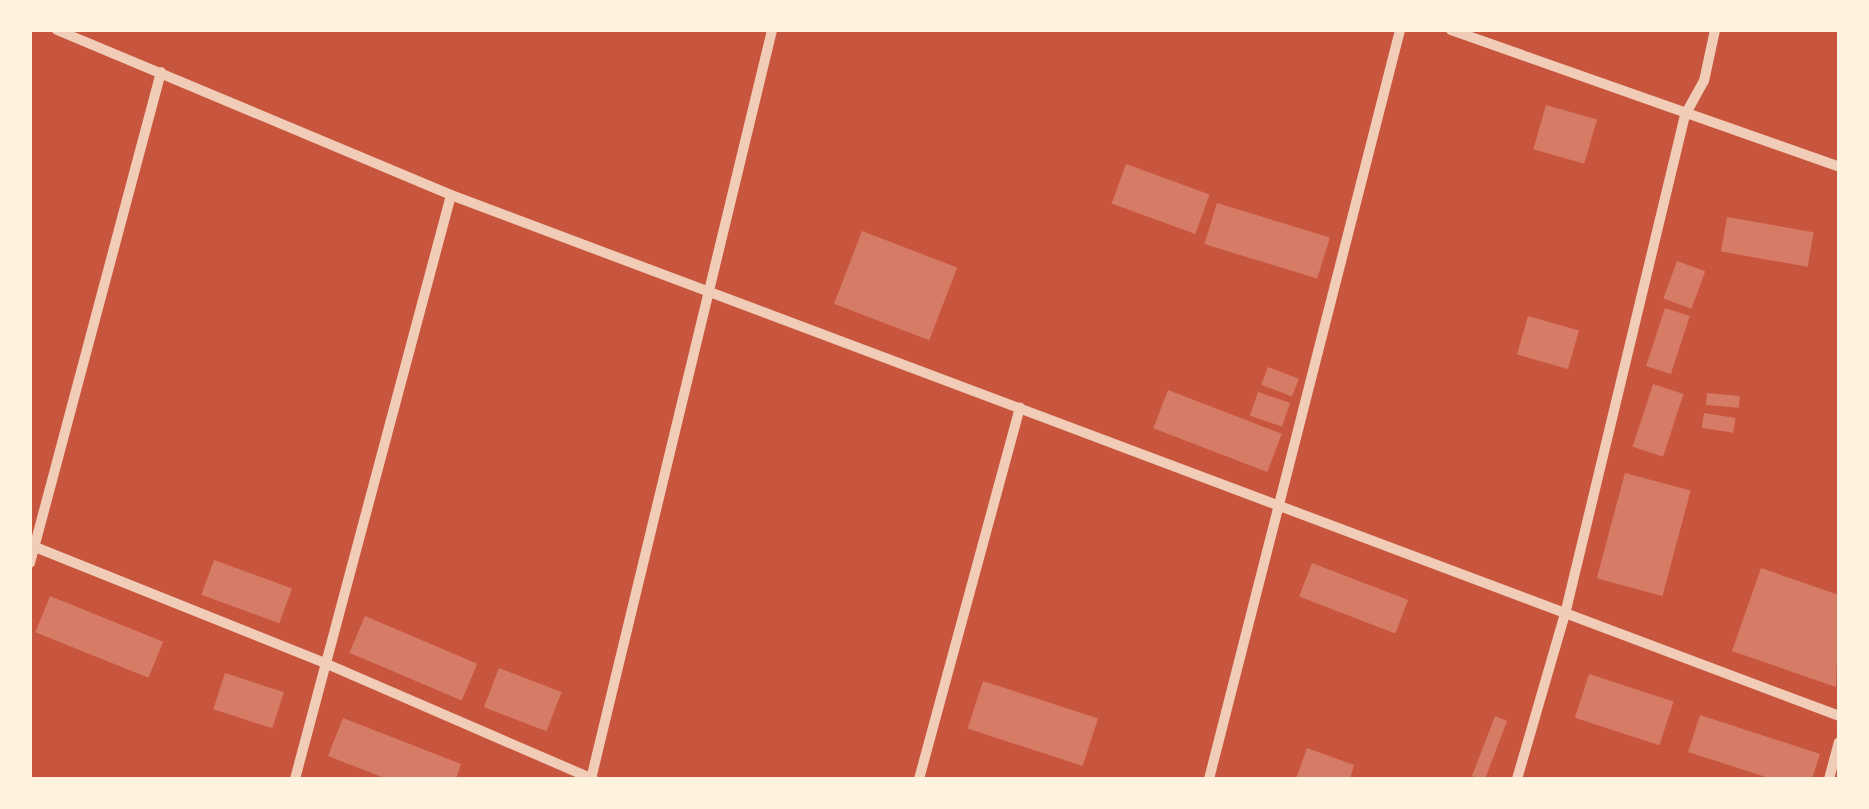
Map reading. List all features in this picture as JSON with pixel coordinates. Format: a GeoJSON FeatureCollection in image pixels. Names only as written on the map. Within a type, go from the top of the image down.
{"type":"FeatureCollection","features":[{"type":"Feature","properties":{"kind":"street"},"geometry":{"type":"LineString","coordinates":[[57,30],[451,195],[1566,610],[1839,716]]}},
{"type":"Feature","properties":{"kind":"street"},"geometry":{"type":"LineString","coordinates":[[32,545],[327,664],[592,779],[772,30]]}},
{"type":"Feature","properties":{"kind":"street"},"geometry":{"type":"LineString","coordinates":[[1209,779],[1276,502],[1400,30]]}},
{"type":"Feature","properties":{"kind":"street"},"geometry":{"type":"LineString","coordinates":[[1451,30],[1839,167]]}},
{"type":"Feature","properties":{"kind":"street"},"geometry":{"type":"LineString","coordinates":[[1517,779],[1566,610],[1685,115],[1704,81],[1714,30]]}},
{"type":"Feature","properties":{"kind":"street"},"geometry":{"type":"LineString","coordinates":[[30,563],[162,72]]}},
{"type":"Feature","properties":{"kind":"street"},"geometry":{"type":"LineString","coordinates":[[295,779],[451,195]]}},
{"type":"Feature","properties":{"kind":"street"},"geometry":{"type":"LineString","coordinates":[[919,779],[1020,407]]}},
{"type":"Feature","properties":{"kind":"street"},"geometry":{"type":"LineString","coordinates":[[1829,779],[1839,742]]}},
{"type":"Feature","properties":{"kind":"building"},"geometry":{"type":"Polygon","coordinates":[[[1546,105],[1597,120],[1584,164],[1533,149],[1546,105]]]}},
{"type":"Feature","properties":{"kind":"building"},"geometry":{"type":"Polygon","coordinates":[[[1126,164],[1210,194],[1195,234],[1112,203],[1126,164]]]}},
{"type":"Feature","properties":{"kind":"building"},"geometry":{"type":"Polygon","coordinates":[[[1217,203],[1330,237],[1317,279],[1204,244],[1217,203]]]}},
{"type":"Feature","properties":{"kind":"building"},"geometry":{"type":"Polygon","coordinates":[[[1727,217],[1814,232],[1808,267],[1721,251],[1727,217]]]}},
{"type":"Feature","properties":{"kind":"building"},"geometry":{"type":"Polygon","coordinates":[[[862,231],[957,268],[929,340],[834,304],[862,231]]]}},
{"type":"Feature","properties":{"kind":"building"},"geometry":{"type":"Polygon","coordinates":[[[1677,261],[1705,271],[1692,309],[1663,299],[1677,261]]]}},
{"type":"Feature","properties":{"kind":"building"},"geometry":{"type":"Polygon","coordinates":[[[1665,308],[1690,316],[1671,374],[1646,366],[1665,308]]]}},
{"type":"Feature","properties":{"kind":"building"},"geometry":{"type":"Polygon","coordinates":[[[1528,316],[1579,331],[1568,369],[1517,354],[1528,316]]]}},
{"type":"Feature","properties":{"kind":"building"},"geometry":{"type":"Polygon","coordinates":[[[1268,367],[1299,379],[1292,397],[1261,385],[1268,367]]]}},
{"type":"Feature","properties":{"kind":"building"},"geometry":{"type":"Polygon","coordinates":[[[1653,384],[1683,394],[1663,457],[1633,447],[1653,384]]]}},
{"type":"Feature","properties":{"kind":"building"},"geometry":{"type":"Polygon","coordinates":[[[1168,390],[1282,434],[1267,472],[1153,428],[1168,390]]]}},
{"type":"Feature","properties":{"kind":"building"},"geometry":{"type":"Polygon","coordinates":[[[1258,392],[1290,403],[1282,427],[1250,416],[1258,392]]]}},
{"type":"Feature","properties":{"kind":"building"},"geometry":{"type":"Polygon","coordinates":[[[1707,393],[1740,396],[1739,408],[1706,405],[1707,393]]]}},
{"type":"Feature","properties":{"kind":"building"},"geometry":{"type":"Polygon","coordinates":[[[1704,413],[1736,418],[1733,433],[1702,428],[1704,413]]]}},
{"type":"Feature","properties":{"kind":"building"},"geometry":{"type":"Polygon","coordinates":[[[1625,473],[1691,491],[1662,596],[1597,578],[1625,473]]]}},
{"type":"Feature","properties":{"kind":"building"},"geometry":{"type":"Polygon","coordinates":[[[214,560],[292,588],[279,623],[201,595],[214,560]]]}},
{"type":"Feature","properties":{"kind":"building"},"geometry":{"type":"Polygon","coordinates":[[[1312,563],[1408,600],[1395,634],[1299,597],[1312,563]]]}},
{"type":"Feature","properties":{"kind":"building"},"geometry":{"type":"Polygon","coordinates":[[[1761,568],[1839,595],[1836,687],[1732,651],[1761,568]]]}},
{"type":"Feature","properties":{"kind":"building"},"geometry":{"type":"Polygon","coordinates":[[[50,596],[163,642],[149,678],[35,632],[50,596]]]}},
{"type":"Feature","properties":{"kind":"building"},"geometry":{"type":"Polygon","coordinates":[[[365,616],[477,664],[462,700],[349,653],[365,616]]]}},
{"type":"Feature","properties":{"kind":"building"},"geometry":{"type":"Polygon","coordinates":[[[499,668],[562,692],[546,731],[484,707],[499,668]]]}},
{"type":"Feature","properties":{"kind":"building"},"geometry":{"type":"Polygon","coordinates":[[[225,673],[284,692],[272,728],[213,709],[225,673]]]}},
{"type":"Feature","properties":{"kind":"building"},"geometry":{"type":"Polygon","coordinates":[[[1589,674],[1674,702],[1659,745],[1575,718],[1589,674]]]}},
{"type":"Feature","properties":{"kind":"building"},"geometry":{"type":"Polygon","coordinates":[[[983,681],[1098,718],[1083,766],[968,729],[983,681]]]}},
{"type":"Feature","properties":{"kind":"building"},"geometry":{"type":"Polygon","coordinates":[[[1700,715],[1820,754],[1812,779],[1772,779],[1688,752],[1700,715]]]}},
{"type":"Feature","properties":{"kind":"building"},"geometry":{"type":"Polygon","coordinates":[[[1495,716],[1507,721],[1485,779],[1480,779],[1472,776],[1495,716]]]}},
{"type":"Feature","properties":{"kind":"building"},"geometry":{"type":"Polygon","coordinates":[[[343,718],[461,764],[456,779],[387,779],[328,756],[343,718]]]}},
{"type":"Feature","properties":{"kind":"building"},"geometry":{"type":"Polygon","coordinates":[[[1307,748],[1354,765],[1350,779],[1296,779],[1307,748]]]}}]}
